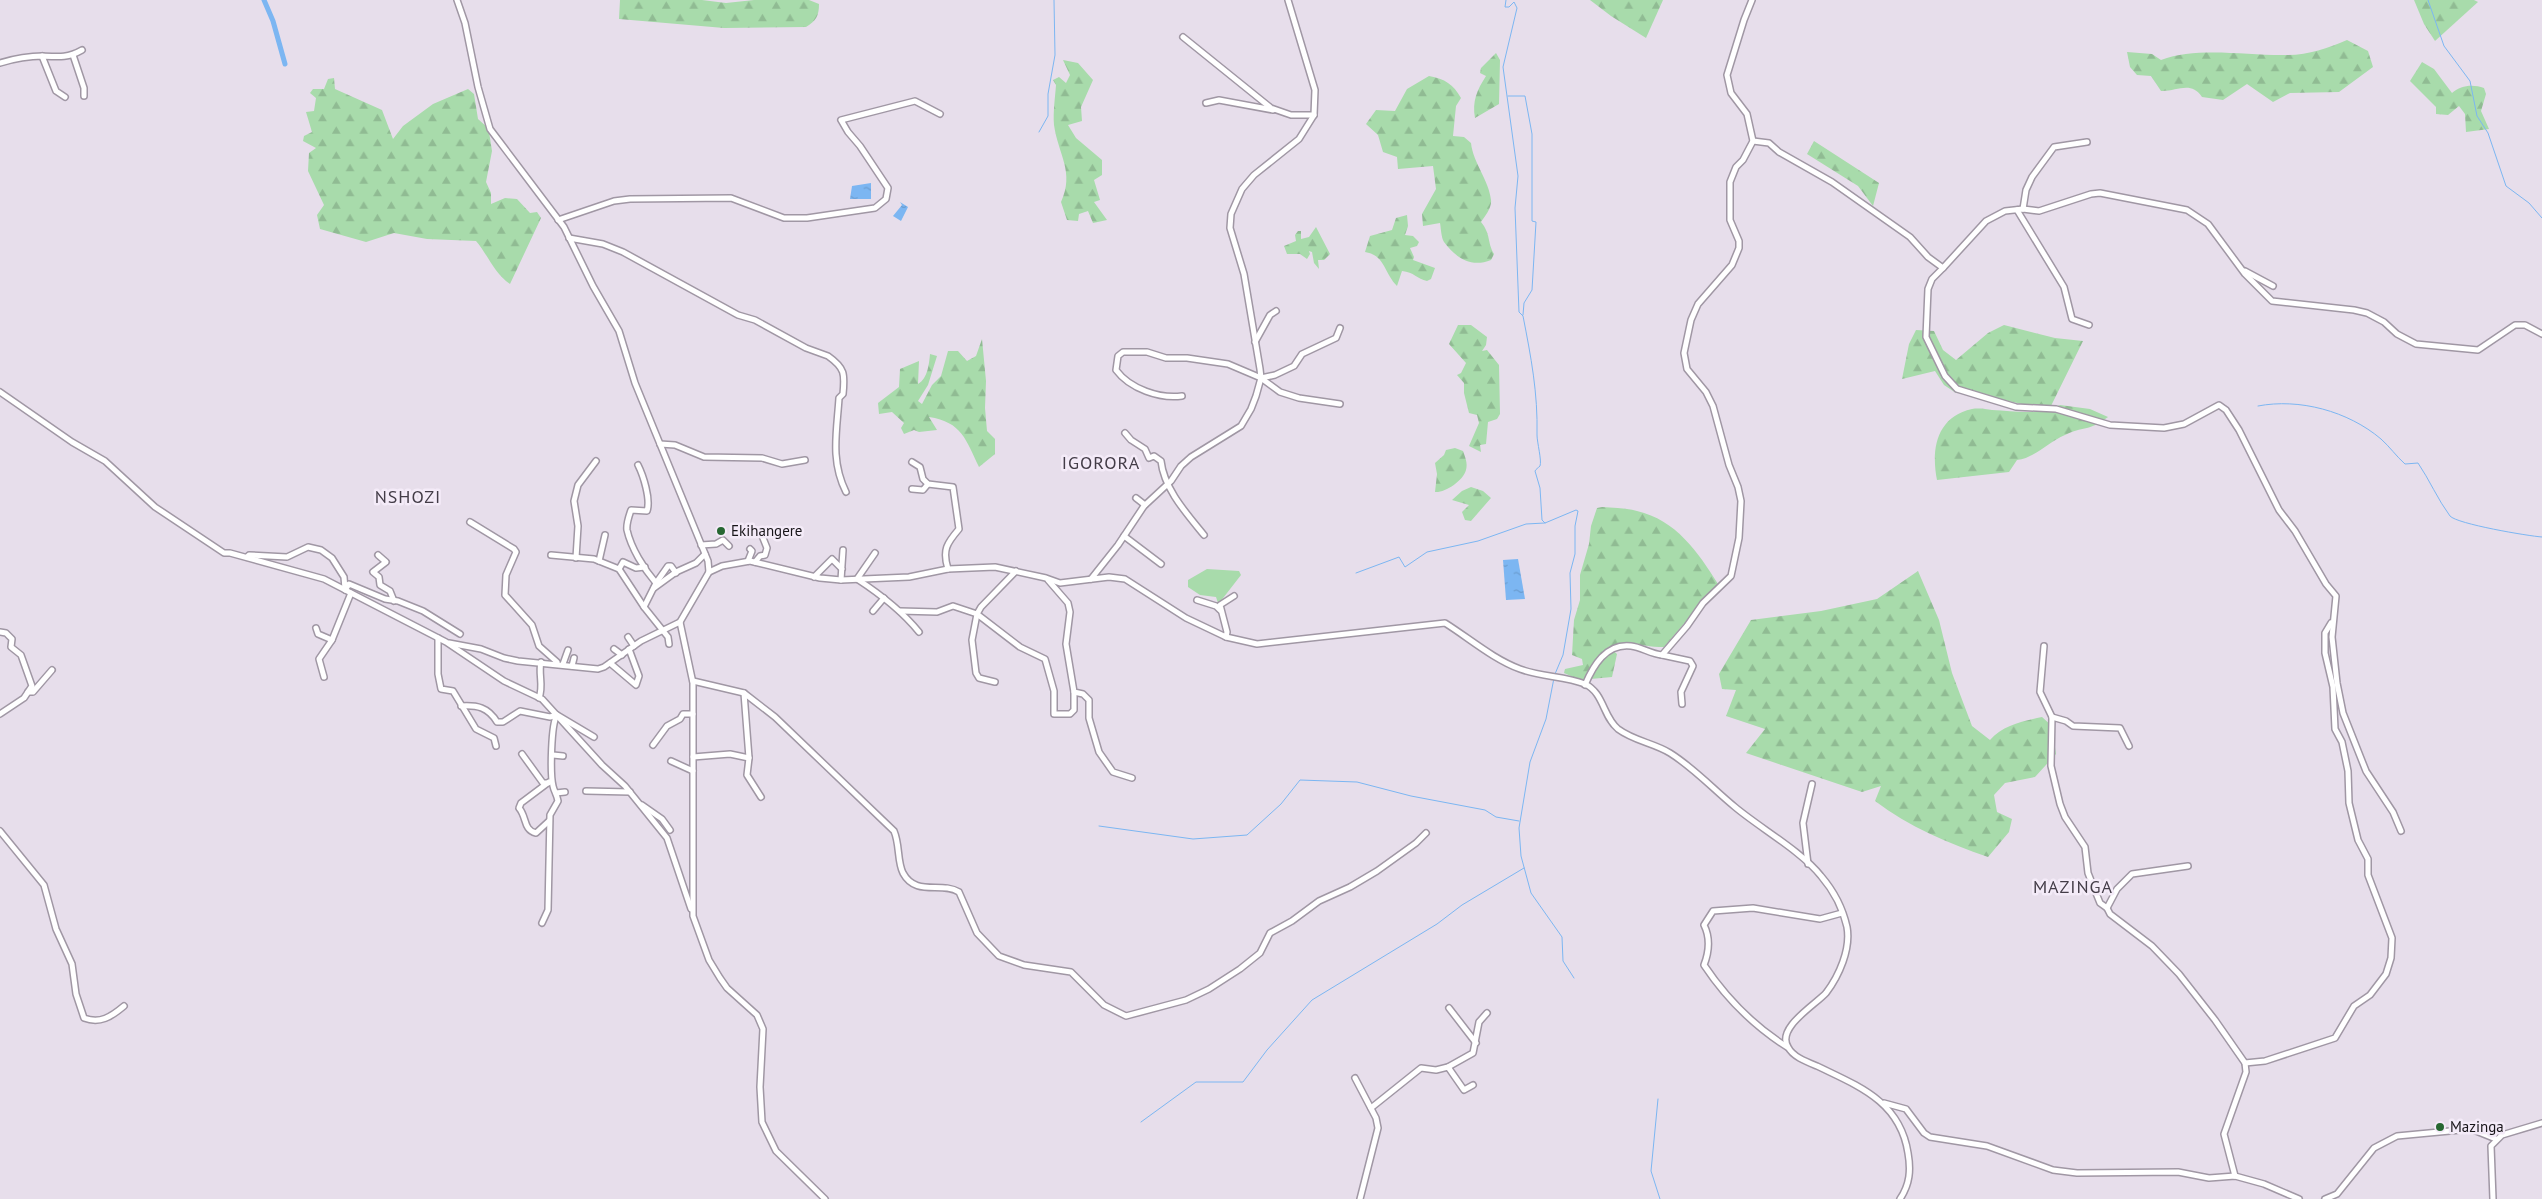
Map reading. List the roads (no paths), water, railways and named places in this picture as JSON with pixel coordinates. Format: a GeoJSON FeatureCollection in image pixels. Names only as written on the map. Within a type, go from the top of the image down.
{"type":"FeatureCollection","features":[{"type":"Feature","properties":{"kind":"street"},"geometry":{"type":"LineString","coordinates":[[457,0],[465,23],[478,88],[490,129],[558,220],[619,331],[635,382],[706,554],[709,572]]}},
{"type":"Feature","properties":{"kind":"street"},"geometry":{"type":"LineString","coordinates":[[1091,578],[1124,536],[1145,505],[1169,483],[1186,460],[1241,426],[1252,409],[1261,378],[1244,274],[1230,228],[1231,214],[1242,188],[1299,139],[1314,115],[1315,90],[1288,0]]}},
{"type":"Feature","properties":{"kind":"street"},"geometry":{"type":"LineString","coordinates":[[1662,655],[1687,626],[1702,603],[1731,576],[1738,538],[1741,510],[1738,487],[1728,465],[1713,406],[1706,392],[1687,369],[1684,353],[1691,320],[1698,304],[1732,266],[1739,248],[1739,241],[1730,220],[1730,182],[1736,167],[1743,160],[1753,141],[1747,114],[1731,93],[1727,75],[1752,0]]}},
{"type":"Feature","properties":{"kind":"street"},"geometry":{"type":"LineString","coordinates":[[1183,37],[1276,110]]}},
{"type":"Feature","properties":{"kind":"street"},"geometry":{"type":"LineString","coordinates":[[0,63],[42,56],[62,58],[74,55],[82,50]]}},
{"type":"Feature","properties":{"kind":"street"},"geometry":{"type":"LineString","coordinates":[[74,55],[84,88],[84,96]]}},
{"type":"Feature","properties":{"kind":"street"},"geometry":{"type":"LineString","coordinates":[[42,56],[56,90],[65,97]]}},
{"type":"Feature","properties":{"kind":"street"},"geometry":{"type":"LineString","coordinates":[[1206,103],[1219,100],[1276,110],[1291,115],[1314,115]]}},
{"type":"Feature","properties":{"kind":"street"},"geometry":{"type":"LineString","coordinates":[[558,220],[614,201],[638,199],[731,198],[784,218],[807,218],[875,208],[886,199],[888,188],[841,120],[915,101],[940,114]]}},
{"type":"Feature","properties":{"kind":"street"},"geometry":{"type":"LineString","coordinates":[[1753,141],[1769,143],[1779,152],[1832,182],[1910,237],[1928,257],[1943,268]]}},
{"type":"Feature","properties":{"kind":"street"},"geometry":{"type":"LineString","coordinates":[[2023,209],[2026,190],[2032,177],[2054,147],[2087,142]]}},
{"type":"Feature","properties":{"kind":"street"},"geometry":{"type":"LineString","coordinates":[[2401,831],[2392,812],[2366,771],[2343,712],[2337,683],[2332,637],[2336,596],[2326,584],[2295,531],[2279,510],[2239,430],[2226,410],[2219,405],[2184,424],[2164,428],[2110,425],[2056,409],[2016,407],[1957,390],[1945,376],[1926,337],[1928,289],[1932,279],[1986,221],[2000,213],[2023,209],[2039,211],[2091,194],[2100,193],[2187,210],[2208,224],[2242,269],[2272,301],[2345,309],[2368,314],[2384,322],[2397,334],[2416,344],[2478,350],[2515,325],[2525,325],[2542,334]]}},
{"type":"Feature","properties":{"kind":"street"},"geometry":{"type":"LineString","coordinates":[[2017,210],[2064,288],[2072,319],[2089,325]]}},
{"type":"Feature","properties":{"kind":"street"},"geometry":{"type":"LineString","coordinates":[[569,238],[603,244],[623,252],[703,297],[828,356],[840,365],[845,378],[843,394],[839,398],[834,448],[837,472],[846,492]]}},
{"type":"Feature","properties":{"kind":"street"},"geometry":{"type":"LineString","coordinates":[[2242,269],[2273,286]]}},
{"type":"Feature","properties":{"kind":"street"},"geometry":{"type":"LineString","coordinates":[[1254,342],[1270,316],[1276,311]]}},
{"type":"Feature","properties":{"kind":"street"},"geometry":{"type":"LineString","coordinates":[[1261,378],[1275,375],[1294,366],[1302,354],[1336,338],[1340,328]]}},
{"type":"Feature","properties":{"kind":"street"},"geometry":{"type":"LineString","coordinates":[[1182,396],[1170,398],[1130,383],[1116,370],[1118,356],[1123,352],[1148,352],[1166,358],[1187,358],[1228,364],[1261,378],[1280,392],[1299,398],[1340,404]]}},
{"type":"Feature","properties":{"kind":"street"},"geometry":{"type":"LineString","coordinates":[[0,392],[72,442],[105,461],[130,487],[164,514],[224,553],[247,557],[314,575],[345,590],[446,642],[504,681],[539,698],[557,715],[630,792],[667,838],[710,960],[727,988],[757,1015],[763,1029],[760,1087],[762,1122],[776,1151],[825,1199]]}},
{"type":"Feature","properties":{"kind":"street"},"geometry":{"type":"LineString","coordinates":[[1125,433],[1131,440],[1146,449],[1149,458],[1154,456],[1161,461],[1162,469],[1181,506],[1204,535]]}},
{"type":"Feature","properties":{"kind":"street"},"geometry":{"type":"LineString","coordinates":[[660,444],[675,445],[704,457],[762,458],[782,464],[805,460]]}},
{"type":"Feature","properties":{"kind":"street"},"geometry":{"type":"LineString","coordinates":[[576,558],[578,526],[574,501],[578,485],[596,461]]}},
{"type":"Feature","properties":{"kind":"street"},"geometry":{"type":"LineString","coordinates":[[912,462],[920,466],[923,479],[928,484],[953,487],[960,529],[945,546],[944,559],[948,569]]}},
{"type":"Feature","properties":{"kind":"street"},"geometry":{"type":"LineString","coordinates":[[638,465],[646,486],[648,507],[647,511],[631,510],[627,530],[632,546],[655,585]]}},
{"type":"Feature","properties":{"kind":"street"},"geometry":{"type":"LineString","coordinates":[[912,489],[923,490],[928,484]]}},
{"type":"Feature","properties":{"kind":"street"},"geometry":{"type":"LineString","coordinates":[[1136,498],[1145,505]]}},
{"type":"Feature","properties":{"kind":"street"},"geometry":{"type":"LineString","coordinates":[[470,522],[516,552],[506,575],[505,595],[532,625],[539,646],[561,664]]}},
{"type":"Feature","properties":{"kind":"street"},"geometry":{"type":"LineString","coordinates":[[750,531],[762,533],[767,548],[765,555],[760,556],[755,562]]}},
{"type":"Feature","properties":{"kind":"street"},"geometry":{"type":"LineString","coordinates":[[599,561],[605,535]]}},
{"type":"Feature","properties":{"kind":"street"},"geometry":{"type":"LineString","coordinates":[[1124,536],[1162,564]]}},
{"type":"Feature","properties":{"kind":"street"},"geometry":{"type":"LineString","coordinates":[[701,545],[716,544],[723,540],[729,546]]}},
{"type":"Feature","properties":{"kind":"street"},"geometry":{"type":"LineString","coordinates":[[247,557],[255,554],[287,557],[308,547],[321,550],[332,558],[344,577],[345,590]]}},
{"type":"Feature","properties":{"kind":"street"},"geometry":{"type":"LineString","coordinates":[[748,561],[752,551],[750,549]]}},
{"type":"Feature","properties":{"kind":"street"},"geometry":{"type":"LineString","coordinates":[[841,580],[842,550]]}},
{"type":"Feature","properties":{"kind":"street"},"geometry":{"type":"LineString","coordinates":[[857,579],[874,553]]}},
{"type":"Feature","properties":{"kind":"street"},"geometry":{"type":"LineString","coordinates":[[655,585],[696,563],[706,554]]}},
{"type":"Feature","properties":{"kind":"street"},"geometry":{"type":"LineString","coordinates":[[378,555],[386,562],[373,572],[379,577],[380,585],[390,591],[394,601]]}},
{"type":"Feature","properties":{"kind":"street"},"geometry":{"type":"LineString","coordinates":[[551,555],[594,559],[619,569],[644,607],[668,637],[669,644]]}},
{"type":"Feature","properties":{"kind":"street"},"geometry":{"type":"LineString","coordinates":[[814,577],[832,559],[842,570]]}},
{"type":"Feature","properties":{"kind":"street"},"geometry":{"type":"LineString","coordinates":[[708,561],[718,567]]}},
{"type":"Feature","properties":{"kind":"street"},"geometry":{"type":"LineString","coordinates":[[446,642],[481,649],[504,658],[598,669],[610,663],[631,647],[680,622],[709,572],[718,567],[748,561],[814,577],[841,580],[909,577],[948,569],[995,568],[1046,578],[1060,584],[1091,578],[1109,577],[1125,579],[1186,618],[1226,637],[1257,644],[1445,623],[1489,652],[1520,669],[1586,684],[1596,693],[1612,724],[1644,744],[1664,749],[1682,761],[1734,807],[1821,875],[1835,896],[1847,928],[1846,946],[1836,978],[1825,994],[1792,1024],[1786,1038],[1787,1047]]}},
{"type":"Feature","properties":{"kind":"street"},"geometry":{"type":"LineString","coordinates":[[619,569],[623,562],[636,568],[645,567]]}},
{"type":"Feature","properties":{"kind":"street"},"geometry":{"type":"LineString","coordinates":[[644,607],[655,585],[669,565],[676,573]]}},
{"type":"Feature","properties":{"kind":"street"},"geometry":{"type":"LineString","coordinates":[[995,682],[979,678],[976,673],[972,640],[977,614],[981,607],[1016,571]]}},
{"type":"Feature","properties":{"kind":"street"},"geometry":{"type":"LineString","coordinates":[[900,611],[937,612],[953,606],[977,614],[1020,647],[1045,659],[1054,691],[1054,714],[1070,714],[1074,710],[1074,692],[1066,644],[1070,612],[1068,603],[1046,578]]}},
{"type":"Feature","properties":{"kind":"street"},"geometry":{"type":"LineString","coordinates":[[857,579],[900,611],[919,632]]}},
{"type":"Feature","properties":{"kind":"street"},"geometry":{"type":"LineString","coordinates":[[345,590],[349,584],[423,611],[460,634]]}},
{"type":"Feature","properties":{"kind":"street"},"geometry":{"type":"LineString","coordinates":[[324,677],[319,658],[328,649],[351,593]]}},
{"type":"Feature","properties":{"kind":"street"},"geometry":{"type":"LineString","coordinates":[[1226,637],[1227,632],[1220,605],[1234,596]]}},
{"type":"Feature","properties":{"kind":"street"},"geometry":{"type":"LineString","coordinates":[[872,611],[884,598]]}},
{"type":"Feature","properties":{"kind":"street"},"geometry":{"type":"LineString","coordinates":[[1197,600],[1216,606],[1220,610]]}},
{"type":"Feature","properties":{"kind":"street"},"geometry":{"type":"LineString","coordinates":[[2245,1063],[2265,1060],[2335,1038],[2354,1006],[2370,995],[2386,974],[2391,958],[2392,938],[2368,875],[2368,859],[2358,840],[2349,803],[2348,771],[2342,742],[2334,719],[2332,687],[2324,653],[2325,633],[2335,616]]}},
{"type":"Feature","properties":{"kind":"street"},"geometry":{"type":"LineString","coordinates":[[680,622],[693,681],[693,916]]}},
{"type":"Feature","properties":{"kind":"street"},"geometry":{"type":"LineString","coordinates":[[316,628],[318,634],[332,640]]}},
{"type":"Feature","properties":{"kind":"street"},"geometry":{"type":"LineString","coordinates":[[0,632],[6,632],[12,639],[11,647],[21,655],[32,686],[24,698],[0,714]]}},
{"type":"Feature","properties":{"kind":"street"},"geometry":{"type":"LineString","coordinates":[[610,663],[636,685],[638,676],[628,637]]}},
{"type":"Feature","properties":{"kind":"street"},"geometry":{"type":"LineString","coordinates":[[438,638],[438,674],[441,689],[453,691],[476,729],[494,738],[496,746]]}},
{"type":"Feature","properties":{"kind":"street"},"geometry":{"type":"LineString","coordinates":[[1586,684],[1594,664],[1606,653],[1616,648],[1631,646],[1690,662],[1693,666],[1681,692],[1682,704]]}},
{"type":"Feature","properties":{"kind":"street"},"geometry":{"type":"LineString","coordinates":[[2044,646],[2040,692],[2052,717],[2052,766],[2060,804],[2074,834],[2085,847],[2088,873],[2100,903],[2107,908],[2110,914],[2152,946],[2178,974],[2215,1020],[2245,1063],[2246,1072],[2224,1134],[2235,1176]]}},
{"type":"Feature","properties":{"kind":"street"},"geometry":{"type":"LineString","coordinates":[[614,649],[622,655]]}},
{"type":"Feature","properties":{"kind":"street"},"geometry":{"type":"LineString","coordinates":[[561,664],[568,650]]}},
{"type":"Feature","properties":{"kind":"street"},"geometry":{"type":"LineString","coordinates":[[572,666],[574,658]]}},
{"type":"Feature","properties":{"kind":"street"},"geometry":{"type":"LineString","coordinates":[[539,698],[542,684],[539,673],[541,662]]}},
{"type":"Feature","properties":{"kind":"street"},"geometry":{"type":"LineString","coordinates":[[28,692],[33,692],[52,670]]}},
{"type":"Feature","properties":{"kind":"street"},"geometry":{"type":"LineString","coordinates":[[693,681],[711,682],[744,693],[775,717],[894,831],[899,843],[902,872],[910,883],[921,888],[948,887],[959,892],[977,933],[1000,956],[1024,965],[1071,972],[1104,1005],[1126,1016],[1186,1000],[1209,989],[1240,969],[1260,953],[1270,933],[1292,921],[1319,901],[1350,887],[1377,871],[1416,843],[1426,833]]}},
{"type":"Feature","properties":{"kind":"street"},"geometry":{"type":"LineString","coordinates":[[1074,692],[1083,694],[1089,700],[1089,718],[1099,752],[1113,772],[1132,778]]}},
{"type":"Feature","properties":{"kind":"street"},"geometry":{"type":"LineString","coordinates":[[744,693],[749,758],[747,775],[761,797]]}},
{"type":"Feature","properties":{"kind":"street"},"geometry":{"type":"LineString","coordinates":[[461,706],[477,705],[491,712],[497,722],[503,722],[520,711],[550,717],[557,715],[594,737]]}},
{"type":"Feature","properties":{"kind":"street"},"geometry":{"type":"LineString","coordinates":[[653,745],[667,726],[680,719],[683,714],[693,714]]}},
{"type":"Feature","properties":{"kind":"street"},"geometry":{"type":"LineString","coordinates":[[542,922],[548,910],[547,889],[550,874],[549,821],[550,815],[558,801],[551,782],[553,721],[557,715]]}},
{"type":"Feature","properties":{"kind":"street"},"geometry":{"type":"LineString","coordinates":[[2052,717],[2073,726],[2120,728],[2129,746]]}},
{"type":"Feature","properties":{"kind":"street"},"geometry":{"type":"LineString","coordinates":[[522,754],[544,783],[551,782]]}},
{"type":"Feature","properties":{"kind":"street"},"geometry":{"type":"LineString","coordinates":[[693,757],[723,754],[749,758]]}},
{"type":"Feature","properties":{"kind":"street"},"geometry":{"type":"LineString","coordinates":[[553,755],[563,756]]}},
{"type":"Feature","properties":{"kind":"street"},"geometry":{"type":"LineString","coordinates":[[671,761],[693,771]]}},
{"type":"Feature","properties":{"kind":"street"},"geometry":{"type":"LineString","coordinates":[[549,821],[536,833],[532,832],[528,829],[524,815],[519,808],[521,803],[551,782]]}},
{"type":"Feature","properties":{"kind":"street"},"geometry":{"type":"LineString","coordinates":[[1808,864],[1803,823],[1812,784]]}},
{"type":"Feature","properties":{"kind":"street"},"geometry":{"type":"LineString","coordinates":[[586,790],[630,792]]}},
{"type":"Feature","properties":{"kind":"street"},"geometry":{"type":"LineString","coordinates":[[556,793],[565,792]]}},
{"type":"Feature","properties":{"kind":"street"},"geometry":{"type":"LineString","coordinates":[[639,803],[662,820],[670,830]]}},
{"type":"Feature","properties":{"kind":"street"},"geometry":{"type":"LineString","coordinates":[[0,831],[44,885],[56,929],[72,964],[76,994],[84,1018],[98,1021],[112,1016],[124,1006]]}},
{"type":"Feature","properties":{"kind":"street"},"geometry":{"type":"LineString","coordinates":[[2107,908],[2117,889],[2132,874],[2188,866]]}},
{"type":"Feature","properties":{"kind":"street"},"geometry":{"type":"LineString","coordinates":[[1842,914],[1820,920],[1753,908],[1713,911],[1704,925],[1707,932],[1708,948],[1704,965],[1741,1010],[1802,1059],[1869,1092],[1884,1103],[1899,1125],[1907,1146],[1910,1177],[1900,1199]]}},
{"type":"Feature","properties":{"kind":"street"},"geometry":{"type":"LineString","coordinates":[[1449,1008],[1476,1044]]}},
{"type":"Feature","properties":{"kind":"street"},"geometry":{"type":"LineString","coordinates":[[1371,1108],[1421,1068],[1436,1070],[1448,1067],[1473,1053],[1479,1022],[1487,1013]]}},
{"type":"Feature","properties":{"kind":"street"},"geometry":{"type":"LineString","coordinates":[[1448,1067],[1464,1090],[1473,1085]]}},
{"type":"Feature","properties":{"kind":"street"},"geometry":{"type":"LineString","coordinates":[[1355,1078],[1371,1108],[1378,1128],[1360,1199]]}},
{"type":"Feature","properties":{"kind":"street"},"geometry":{"type":"LineString","coordinates":[[1884,1103],[1906,1109],[1924,1133],[1930,1136],[1987,1146],[2053,1170],[2077,1173],[2178,1172],[2209,1178],[2235,1176],[2264,1184],[2299,1199]]}},
{"type":"Feature","properties":{"kind":"street"},"geometry":{"type":"LineString","coordinates":[[2493,1199],[2491,1146],[2496,1139],[2515,1130],[2542,1123]]}},
{"type":"Feature","properties":{"kind":"street"},"geometry":{"type":"LineString","coordinates":[[2325,1199],[2337,1194],[2374,1148],[2397,1136],[2471,1129],[2496,1139]]}},
{"type":"Feature","properties":{"kind":"water"},"geometry":{"type":"Polygon","coordinates":[[[871,183],[871,199],[850,199],[852,186],[871,183]]]}},
{"type":"Feature","properties":{"kind":"water"},"geometry":{"type":"Polygon","coordinates":[[[900,202],[908,207],[901,221],[893,216],[902,205],[900,202]]]}},
{"type":"Feature","properties":{"kind":"water"},"geometry":{"type":"Polygon","coordinates":[[[1518,559],[1525,599],[1506,600],[1503,560],[1518,559]]]}},
{"type":"Feature","properties":{"kind":"waterway"},"geometry":{"type":"LineString","coordinates":[[264,0],[273,21],[285,64]]}},
{"type":"Feature","properties":{"kind":"waterway"},"geometry":{"type":"LineString","coordinates":[[1039,132],[1048,116],[1048,94],[1055,55],[1054,0]]}},
{"type":"Feature","properties":{"kind":"waterway"},"geometry":{"type":"LineString","coordinates":[[1506,0],[1505,7],[1509,7],[1514,2],[1517,8],[1503,67],[1518,176],[1515,208],[1519,312],[1523,316],[1535,390],[1537,438],[1540,456],[1540,466],[1535,471],[1540,488],[1542,520],[1545,523],[1576,510],[1578,511],[1575,526],[1575,554],[1570,573],[1571,609],[1563,655],[1555,674]]}},
{"type":"Feature","properties":{"kind":"waterway"},"geometry":{"type":"LineString","coordinates":[[2428,0],[2444,46],[2470,81],[2477,116],[2488,133],[2506,186],[2529,203],[2542,218]]}},
{"type":"Feature","properties":{"kind":"waterway"},"geometry":{"type":"LineString","coordinates":[[1508,96],[1525,96],[1532,134],[1532,221],[1536,222],[1532,290],[1524,303],[1523,315]]}},
{"type":"Feature","properties":{"kind":"waterway"},"geometry":{"type":"LineString","coordinates":[[2258,406],[2274,404],[2306,406],[2322,409],[2354,421],[2381,439],[2405,464],[2418,463],[2450,516],[2465,523],[2478,526],[2542,537]]}},
{"type":"Feature","properties":{"kind":"waterway"},"geometry":{"type":"LineString","coordinates":[[1356,573],[1399,557],[1405,567],[1427,552],[1478,541],[1526,524],[1545,523]]}},
{"type":"Feature","properties":{"kind":"waterway"},"geometry":{"type":"LineString","coordinates":[[1554,678],[1546,719],[1530,762],[1519,828],[1521,856],[1531,893],[1562,937],[1563,961],[1574,978]]}},
{"type":"Feature","properties":{"kind":"waterway"},"geometry":{"type":"LineString","coordinates":[[1099,826],[1193,839],[1247,835],[1281,804],[1300,780],[1357,782],[1411,796],[1485,810],[1496,817],[1519,821]]}},
{"type":"Feature","properties":{"kind":"waterway"},"geometry":{"type":"LineString","coordinates":[[1141,1122],[1196,1082],[1243,1082],[1267,1050],[1312,1000],[1437,924],[1462,905],[1524,868]]}},
{"type":"Feature","properties":{"kind":"waterway"},"geometry":{"type":"LineString","coordinates":[[1658,1099],[1651,1171],[1660,1199]]}},
{"type":"Feature","properties":{"kind":"place","name":"Ekihangere"},"geometry":{"type":"Point","coordinates":[721,531]}},
{"type":"Feature","properties":{"kind":"place","name":"Mazinga"},"geometry":{"type":"Point","coordinates":[2440,1127]}},
{"type":"Feature","properties":{"kind":"district","name":"IGORORA"},"geometry":{"type":"Point","coordinates":[1101,463]}},
{"type":"Feature","properties":{"kind":"district","name":"NSHOZI"},"geometry":{"type":"Point","coordinates":[408,497]}},
{"type":"Feature","properties":{"kind":"district","name":"MAZINGA"},"geometry":{"type":"Point","coordinates":[2073,887]}}]}
